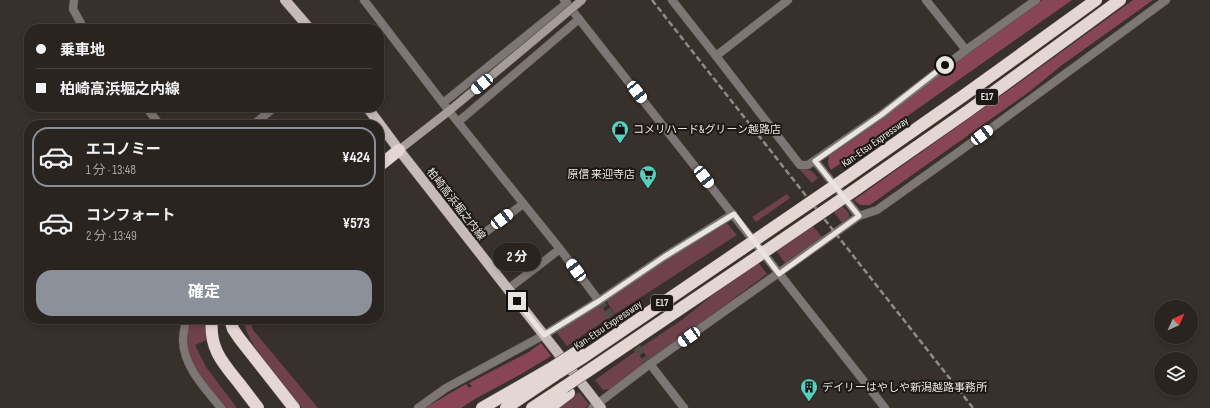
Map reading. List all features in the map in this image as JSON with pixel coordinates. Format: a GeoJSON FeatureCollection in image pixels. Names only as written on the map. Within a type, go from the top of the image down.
{"type":"FeatureCollection","features":[{"type":"Feature","properties":{"kind":"highway","name":"Kan-Etsu Expressway"},"geometry":{"type":"LineString","coordinates":[[506,408],[552,372],[714,268],[843,180],[1096,0]]}},
{"type":"Feature","properties":{"kind":"highway","name":"E17"},"geometry":{"type":"LineString","coordinates":[[567,390],[962,115],[1120,0]]}},
{"type":"Feature","properties":{"kind":"highway"},"geometry":{"type":"LineString","coordinates":[[384,162],[399,150]]}},
{"type":"Feature","properties":{"kind":"highway"},"geometry":{"type":"LineString","coordinates":[[212,324],[212,338],[217,354],[226,369],[258,408]]}},
{"type":"Feature","properties":{"kind":"highway"},"geometry":{"type":"LineString","coordinates":[[232,324],[239,338],[294,408]]}},
{"type":"Feature","properties":{"kind":"highway"},"geometry":{"type":"LineString","coordinates":[[482,408],[552,372]]}},
{"type":"Feature","properties":{"kind":"highway"},"geometry":{"type":"LineString","coordinates":[[532,408],[567,390]]}},
{"type":"Feature","properties":{"kind":"highway"},"geometry":{"type":"LineString","coordinates":[[549,408],[567,390]]}},
{"type":"Feature","properties":{"kind":"main road"},"geometry":{"type":"LineString","coordinates":[[285,0],[306,24]]}},
{"type":"Feature","properties":{"kind":"main road"},"geometry":{"type":"LineString","coordinates":[[399,150],[449,111],[582,0]]}},
{"type":"Feature","properties":{"kind":"main road","name":"柏崎高浜堀之内線"},"geometry":{"type":"LineString","coordinates":[[384,130],[544,335],[597,406]]}},
{"type":"Feature","properties":{"kind":"street"},"geometry":{"type":"LineString","coordinates":[[74,0],[72,9],[81,24]]}},
{"type":"Feature","properties":{"kind":"street"},"geometry":{"type":"LineString","coordinates":[[364,0],[382,24]]}},
{"type":"Feature","properties":{"kind":"street"},"geometry":{"type":"LineString","coordinates":[[672,0],[800,165],[808,166],[881,115],[966,50],[1036,0]]}},
{"type":"Feature","properties":{"kind":"street"},"geometry":{"type":"LineString","coordinates":[[716,56],[788,0]]}},
{"type":"Feature","properties":{"kind":"street"},"geometry":{"type":"LineString","coordinates":[[926,0],[966,50]]}},
{"type":"Feature","properties":{"kind":"street"},"geometry":{"type":"LineString","coordinates":[[597,406],[650,364],[859,216],[877,210],[1166,0]]}},
{"type":"Feature","properties":{"kind":"street"},"geometry":{"type":"LineString","coordinates":[[443,103],[565,2],[734,214],[779,274],[885,408]]}},
{"type":"Feature","properties":{"kind":"street"},"geometry":{"type":"LineString","coordinates":[[458,122],[579,19]]}},
{"type":"Feature","properties":{"kind":"street"},"geometry":{"type":"LineString","coordinates":[[384,26],[449,111],[560,249],[599,301]]}},
{"type":"Feature","properties":{"kind":"street"},"geometry":{"type":"LineString","coordinates":[[150,112],[156,120]]}},
{"type":"Feature","properties":{"kind":"street"},"geometry":{"type":"LineString","coordinates":[[259,120],[269,112]]}},
{"type":"Feature","properties":{"kind":"street"},"geometry":{"type":"LineString","coordinates":[[815,161],[859,216]]}},
{"type":"Feature","properties":{"kind":"street"},"geometry":{"type":"LineString","coordinates":[[471,243],[523,204]]}},
{"type":"Feature","properties":{"kind":"street"},"geometry":{"type":"LineString","coordinates":[[418,408],[446,388],[544,335],[599,301],[664,257],[734,214]]}},
{"type":"Feature","properties":{"kind":"street"},"geometry":{"type":"LineString","coordinates":[[508,289],[560,249]]}},
{"type":"Feature","properties":{"kind":"street"},"geometry":{"type":"LineString","coordinates":[[185,324],[183,341],[186,357],[193,372],[220,408]]}},
{"type":"Feature","properties":{"kind":"street"},"geometry":{"type":"LineString","coordinates":[[650,364],[684,408]]}},
{"type":"Feature","properties":{"kind":"shaded area"},"geometry":{"type":"Polygon","coordinates":[[[1042,0],[1072,0],[831,170],[828,165],[828,160],[832,150],[1042,0]]]}},
{"type":"Feature","properties":{"kind":"shaded area"},"geometry":{"type":"Polygon","coordinates":[[[1133,0],[1153,0],[1062,65],[1029,92],[870,205],[860,205],[854,200],[1020,82],[1133,0]]]}},
{"type":"Feature","properties":{"kind":"shaded area"},"geometry":{"type":"Polygon","coordinates":[[[802,168],[812,171],[818,178],[812,183],[800,170],[802,168]]]}},
{"type":"Feature","properties":{"kind":"shaded area"},"geometry":{"type":"Polygon","coordinates":[[[787,194],[790,198],[756,222],[752,217],[787,194]]]}},
{"type":"Feature","properties":{"kind":"shaded area"},"geometry":{"type":"Polygon","coordinates":[[[840,204],[849,213],[849,217],[842,223],[832,210],[840,204]]]}},
{"type":"Feature","properties":{"kind":"shaded area"},"geometry":{"type":"Polygon","coordinates":[[[726,222],[737,235],[615,314],[607,302],[608,298],[726,222]]]}},
{"type":"Feature","properties":{"kind":"shaded area"},"geometry":{"type":"Polygon","coordinates":[[[811,224],[822,237],[785,263],[775,249],[811,224]]]}},
{"type":"Feature","properties":{"kind":"shaded area"},"geometry":{"type":"Polygon","coordinates":[[[757,261],[767,274],[654,358],[649,359],[640,348],[683,319],[737,275],[757,261]]]}},
{"type":"Feature","properties":{"kind":"shaded area"},"geometry":{"type":"Polygon","coordinates":[[[595,306],[603,308],[610,317],[567,346],[557,333],[559,330],[595,306]]]}},
{"type":"Feature","properties":{"kind":"shaded area"},"geometry":{"type":"Polygon","coordinates":[[[189,324],[207,324],[207,340],[195,345],[206,367],[237,408],[224,408],[200,377],[191,360],[187,341],[189,324]]]}},
{"type":"Feature","properties":{"kind":"shaded area"},"geometry":{"type":"Polygon","coordinates":[[[244,324],[251,324],[253,330],[318,408],[302,408],[267,365],[246,330],[244,324]]]}},
{"type":"Feature","properties":{"kind":"shaded area"},"geometry":{"type":"Polygon","coordinates":[[[541,343],[551,356],[461,408],[425,408],[466,384],[469,388],[472,386],[469,383],[529,352],[541,343]]]}},
{"type":"Feature","properties":{"kind":"shaded area"},"geometry":{"type":"Polygon","coordinates":[[[636,351],[643,360],[644,365],[612,389],[603,390],[595,380],[636,351]]]}},
{"type":"Feature","properties":{"kind":"shaded area"},"geometry":{"type":"Polygon","coordinates":[[[579,392],[589,404],[585,408],[557,408],[579,392]]]}},
{"type":"Feature","properties":{"kind":"tunnel"},"geometry":{"type":"LineString","coordinates":[[599,301],[650,364]]}},
{"type":"Feature","properties":{"kind":"railway"},"geometry":{"type":"LineString","coordinates":[[652,0],[973,408]]}},
{"type":"Feature","properties":{"kind":"place","name":"コメリハード&グリーン越路店"},"geometry":{"type":"Point","coordinates":[620,144]}},
{"type":"Feature","properties":{"kind":"place","name":"原信 来迎寺店"},"geometry":{"type":"Point","coordinates":[648,189]}},
{"type":"Feature","properties":{"kind":"place","name":"デイリーはやしや新潟越路事務所"},"geometry":{"type":"Point","coordinates":[809,402]}},
{"type":"Feature","properties":{"kind":"route"},"geometry":{"type":"LineString","coordinates":[[517,301],[544,335],[599,301],[664,257],[734,214],[779,274],[859,216],[815,161],[881,115],[945,65]]}}]}
